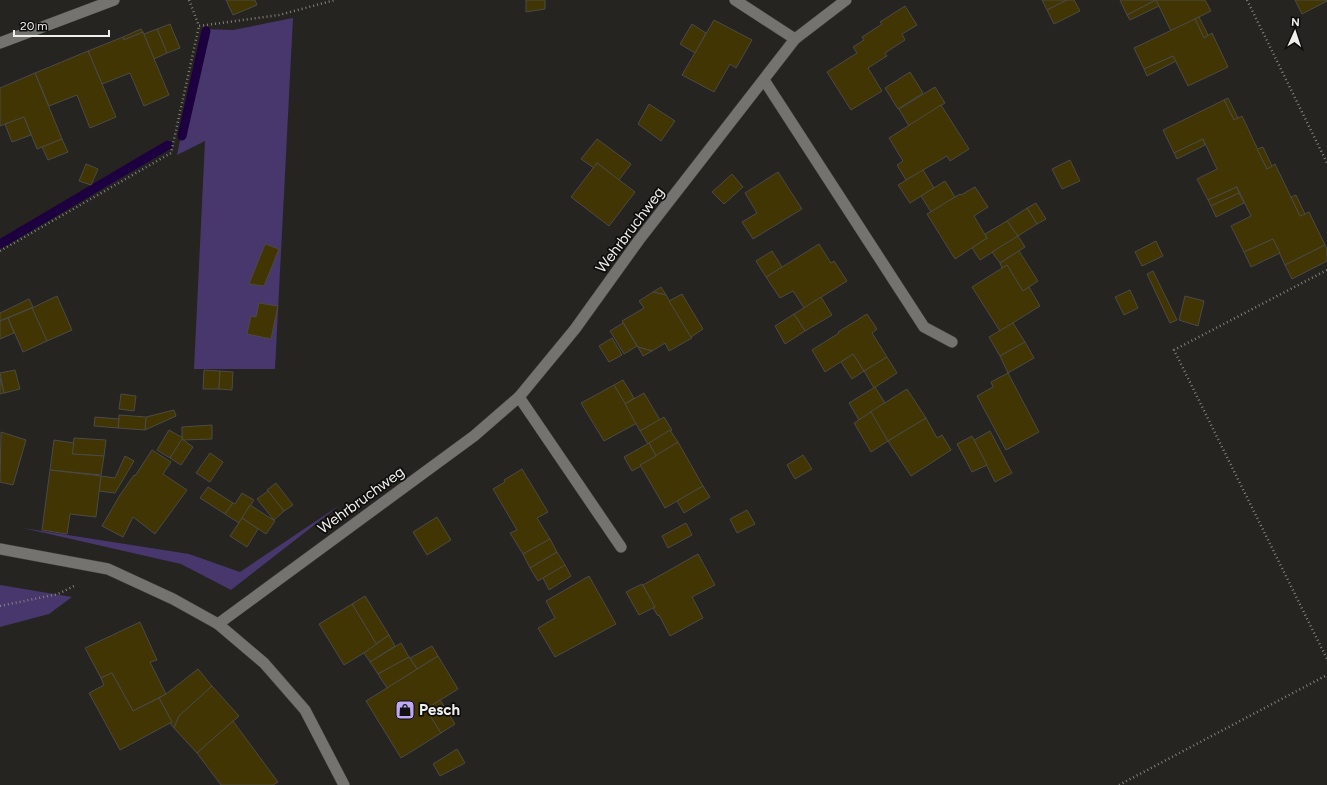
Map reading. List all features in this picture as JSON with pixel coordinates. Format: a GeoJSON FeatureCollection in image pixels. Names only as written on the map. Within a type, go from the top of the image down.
{"type":"FeatureCollection","features":[{"type":"Feature","properties":{"kind":"street"},"geometry":{"type":"LineString","coordinates":[[0,43],[114,0]]}},
{"type":"Feature","properties":{"kind":"street"},"geometry":{"type":"LineString","coordinates":[[735,0],[795,39]]}},
{"type":"Feature","properties":{"kind":"street","name":"Wehrbruchweg"},"geometry":{"type":"LineString","coordinates":[[218,624],[474,436],[519,397],[575,329],[640,240],[795,39],[846,0]]}},
{"type":"Feature","properties":{"kind":"street"},"geometry":{"type":"LineString","coordinates":[[764,80],[924,326],[952,342]]}},
{"type":"Feature","properties":{"kind":"street"},"geometry":{"type":"LineString","coordinates":[[519,397],[621,547]]}},
{"type":"Feature","properties":{"kind":"street"},"geometry":{"type":"LineString","coordinates":[[0,549],[108,570],[173,599],[218,624],[264,663],[305,710],[344,785]]}},
{"type":"Feature","properties":{"kind":"path"},"geometry":{"type":"LineString","coordinates":[[0,251],[171,153],[199,26],[189,0]]}},
{"type":"Feature","properties":{"kind":"path"},"geometry":{"type":"LineString","coordinates":[[199,26],[279,15],[335,0]]}},
{"type":"Feature","properties":{"kind":"path"},"geometry":{"type":"LineString","coordinates":[[1247,0],[1327,163]]}},
{"type":"Feature","properties":{"kind":"path"},"geometry":{"type":"LineString","coordinates":[[1327,270],[1174,350],[1327,658]]}},
{"type":"Feature","properties":{"kind":"path"},"geometry":{"type":"LineString","coordinates":[[0,606],[58,594],[108,570]]}},
{"type":"Feature","properties":{"kind":"path"},"geometry":{"type":"LineString","coordinates":[[1119,785],[1327,675]]}},
{"type":"Feature","properties":{"kind":"shaded area"},"geometry":{"type":"Polygon","coordinates":[[[293,18],[275,369],[194,369],[205,141],[177,155],[203,29],[233,30],[293,18]]]}},
{"type":"Feature","properties":{"kind":"shaded area"},"geometry":{"type":"Polygon","coordinates":[[[170,140],[169,149],[0,247],[0,239],[107,179],[170,140]]]}},
{"type":"Feature","properties":{"kind":"shaded area"},"geometry":{"type":"Polygon","coordinates":[[[340,505],[231,590],[181,564],[23,528],[189,554],[240,572],[340,505]]]}},
{"type":"Feature","properties":{"kind":"shaded area"},"geometry":{"type":"Polygon","coordinates":[[[0,585],[72,597],[49,614],[0,627],[0,585]]]}},
{"type":"Feature","properties":{"kind":"building"},"geometry":{"type":"Polygon","coordinates":[[[226,0],[255,0],[257,5],[233,15],[226,0]]]}},
{"type":"Feature","properties":{"kind":"building"},"geometry":{"type":"Polygon","coordinates":[[[526,0],[545,0],[545,9],[526,12],[526,0]]]}},
{"type":"Feature","properties":{"kind":"building"},"geometry":{"type":"Polygon","coordinates":[[[1042,0],[1067,0],[1047,10],[1042,0]]]}},
{"type":"Feature","properties":{"kind":"building"},"geometry":{"type":"Polygon","coordinates":[[[1067,0],[1074,0],[1080,11],[1054,24],[1047,10],[1067,0]]]}},
{"type":"Feature","properties":{"kind":"building"},"geometry":{"type":"Polygon","coordinates":[[[1120,0],[1156,0],[1127,15],[1120,0]]]}},
{"type":"Feature","properties":{"kind":"building"},"geometry":{"type":"Polygon","coordinates":[[[1156,0],[1205,0],[1211,11],[1171,31],[1156,0]]]}},
{"type":"Feature","properties":{"kind":"building"},"geometry":{"type":"Polygon","coordinates":[[[1156,0],[1159,6],[1130,20],[1127,15],[1156,0]]]}},
{"type":"Feature","properties":{"kind":"building"},"geometry":{"type":"Polygon","coordinates":[[[1295,0],[1327,0],[1327,1],[1302,14],[1295,0]]]}},
{"type":"Feature","properties":{"kind":"building"},"geometry":{"type":"Polygon","coordinates":[[[905,6],[917,25],[902,34],[905,40],[885,53],[887,56],[868,68],[882,91],[851,110],[827,72],[857,53],[853,47],[864,40],[862,37],[882,24],[880,22],[905,6]]]}},
{"type":"Feature","properties":{"kind":"building"},"geometry":{"type":"Polygon","coordinates":[[[1199,17],[1208,35],[1204,38],[1195,19],[1199,17]]]}},
{"type":"Feature","properties":{"kind":"building"},"geometry":{"type":"Polygon","coordinates":[[[1195,19],[1204,38],[1212,33],[1228,67],[1188,86],[1173,56],[1144,69],[1134,48],[1195,19]]]}},
{"type":"Feature","properties":{"kind":"building"},"geometry":{"type":"Polygon","coordinates":[[[714,20],[752,40],[736,68],[730,64],[714,92],[682,75],[714,20]]]}},
{"type":"Feature","properties":{"kind":"building"},"geometry":{"type":"Polygon","coordinates":[[[170,24],[180,48],[167,53],[157,29],[170,24]]]}},
{"type":"Feature","properties":{"kind":"building"},"geometry":{"type":"Polygon","coordinates":[[[692,24],[706,33],[695,53],[680,44],[692,24]]]}},
{"type":"Feature","properties":{"kind":"building"},"geometry":{"type":"Polygon","coordinates":[[[141,29],[143,32],[124,40],[123,37],[141,29]]]}},
{"type":"Feature","properties":{"kind":"building"},"geometry":{"type":"Polygon","coordinates":[[[157,29],[167,53],[154,59],[144,34],[157,29]]]}},
{"type":"Feature","properties":{"kind":"building"},"geometry":{"type":"Polygon","coordinates":[[[143,32],[169,95],[144,106],[130,73],[102,84],[88,51],[123,37],[124,40],[143,32]]]}},
{"type":"Feature","properties":{"kind":"building"},"geometry":{"type":"Polygon","coordinates":[[[88,51],[116,117],[90,128],[77,95],[49,106],[35,73],[88,51]]]}},
{"type":"Feature","properties":{"kind":"building"},"geometry":{"type":"Polygon","coordinates":[[[1173,56],[1176,61],[1147,76],[1144,69],[1173,56]]]}},
{"type":"Feature","properties":{"kind":"building"},"geometry":{"type":"Polygon","coordinates":[[[910,72],[923,93],[898,109],[885,88],[910,72]]]}},
{"type":"Feature","properties":{"kind":"building"},"geometry":{"type":"Polygon","coordinates":[[[35,73],[62,139],[37,149],[24,117],[0,126],[0,88],[35,73]]]}},
{"type":"Feature","properties":{"kind":"building"},"geometry":{"type":"Polygon","coordinates":[[[935,87],[945,103],[909,126],[899,109],[935,87]]]}},
{"type":"Feature","properties":{"kind":"building"},"geometry":{"type":"Polygon","coordinates":[[[1228,98],[1238,118],[1234,120],[1224,100],[1228,98]]]}},
{"type":"Feature","properties":{"kind":"building"},"geometry":{"type":"Polygon","coordinates":[[[1224,100],[1234,120],[1242,116],[1267,169],[1275,164],[1300,216],[1309,212],[1325,245],[1285,265],[1273,239],[1244,252],[1231,226],[1251,216],[1237,187],[1208,200],[1197,179],[1217,169],[1203,139],[1174,153],[1163,130],[1224,100]]]}},
{"type":"Feature","properties":{"kind":"building"},"geometry":{"type":"Polygon","coordinates":[[[649,104],[675,121],[661,141],[638,124],[649,104]]]}},
{"type":"Feature","properties":{"kind":"building"},"geometry":{"type":"Polygon","coordinates":[[[941,105],[969,149],[950,161],[947,156],[906,180],[897,165],[903,161],[889,138],[941,105]]]}},
{"type":"Feature","properties":{"kind":"building"},"geometry":{"type":"Polygon","coordinates":[[[24,117],[31,135],[12,142],[5,124],[24,117]]]}},
{"type":"Feature","properties":{"kind":"building"},"geometry":{"type":"Polygon","coordinates":[[[62,139],[68,152],[48,160],[42,147],[62,139]]]}},
{"type":"Feature","properties":{"kind":"building"},"geometry":{"type":"Polygon","coordinates":[[[597,139],[631,164],[619,180],[597,163],[594,168],[581,159],[597,139]]]}},
{"type":"Feature","properties":{"kind":"building"},"geometry":{"type":"Polygon","coordinates":[[[1203,139],[1205,145],[1177,159],[1174,153],[1203,139]]]}},
{"type":"Feature","properties":{"kind":"building"},"geometry":{"type":"Polygon","coordinates":[[[1263,147],[1272,166],[1267,169],[1257,149],[1263,147]]]}},
{"type":"Feature","properties":{"kind":"building"},"geometry":{"type":"Polygon","coordinates":[[[1070,160],[1080,181],[1062,189],[1052,169],[1070,160]]]}},
{"type":"Feature","properties":{"kind":"building"},"geometry":{"type":"Polygon","coordinates":[[[597,163],[635,192],[609,226],[571,197],[597,163]]]}},
{"type":"Feature","properties":{"kind":"building"},"geometry":{"type":"Polygon","coordinates":[[[86,164],[98,169],[91,185],[79,181],[86,164]]]}},
{"type":"Feature","properties":{"kind":"building"},"geometry":{"type":"Polygon","coordinates":[[[923,170],[934,188],[910,203],[898,185],[923,170]]]}},
{"type":"Feature","properties":{"kind":"building"},"geometry":{"type":"Polygon","coordinates":[[[778,172],[802,209],[753,239],[742,222],[757,213],[745,193],[778,172]]]}},
{"type":"Feature","properties":{"kind":"building"},"geometry":{"type":"Polygon","coordinates":[[[732,174],[743,187],[724,204],[712,192],[732,174]]]}},
{"type":"Feature","properties":{"kind":"building"},"geometry":{"type":"Polygon","coordinates":[[[945,181],[955,197],[931,212],[921,196],[945,181]]]}},
{"type":"Feature","properties":{"kind":"building"},"geometry":{"type":"Polygon","coordinates":[[[975,187],[988,207],[974,216],[987,238],[955,259],[927,214],[960,194],[961,195],[975,187]]]}},
{"type":"Feature","properties":{"kind":"building"},"geometry":{"type":"Polygon","coordinates":[[[1237,187],[1239,193],[1211,206],[1208,200],[1237,187]]]}},
{"type":"Feature","properties":{"kind":"building"},"geometry":{"type":"Polygon","coordinates":[[[1239,193],[1244,203],[1216,217],[1211,206],[1239,193]]]}},
{"type":"Feature","properties":{"kind":"building"},"geometry":{"type":"Polygon","coordinates":[[[1296,195],[1305,214],[1300,216],[1291,197],[1296,195]]]}},
{"type":"Feature","properties":{"kind":"building"},"geometry":{"type":"Polygon","coordinates":[[[1036,203],[1046,219],[1037,224],[1027,208],[1036,203]]]}},
{"type":"Feature","properties":{"kind":"building"},"geometry":{"type":"Polygon","coordinates":[[[1027,208],[1037,224],[1018,236],[1007,221],[1027,208]]]}},
{"type":"Feature","properties":{"kind":"building"},"geometry":{"type":"Polygon","coordinates":[[[1007,221],[1018,236],[980,260],[972,248],[987,238],[985,234],[1007,221]]]}},
{"type":"Feature","properties":{"kind":"building"},"geometry":{"type":"Polygon","coordinates":[[[1018,236],[1025,247],[1000,263],[992,252],[1018,236]]]}},
{"type":"Feature","properties":{"kind":"building"},"geometry":{"type":"Polygon","coordinates":[[[1273,239],[1280,253],[1251,267],[1244,252],[1273,239]]]}},
{"type":"Feature","properties":{"kind":"building"},"geometry":{"type":"Polygon","coordinates":[[[1156,241],[1163,256],[1142,266],[1135,252],[1156,241]]]}},
{"type":"Feature","properties":{"kind":"building"},"geometry":{"type":"Polygon","coordinates":[[[265,244],[279,249],[264,286],[249,284],[265,244]]]}},
{"type":"Feature","properties":{"kind":"building"},"geometry":{"type":"Polygon","coordinates":[[[819,244],[831,263],[834,261],[847,281],[804,308],[793,291],[780,298],[766,277],[819,244]]]}},
{"type":"Feature","properties":{"kind":"building"},"geometry":{"type":"Polygon","coordinates":[[[1325,245],[1327,249],[1327,261],[1292,279],[1285,265],[1325,245]]]}},
{"type":"Feature","properties":{"kind":"building"},"geometry":{"type":"Polygon","coordinates":[[[772,251],[782,267],[766,277],[756,261],[772,251]]]}},
{"type":"Feature","properties":{"kind":"building"},"geometry":{"type":"Polygon","coordinates":[[[1019,251],[1038,281],[1023,291],[1007,265],[1002,268],[1000,263],[1019,251]]]}},
{"type":"Feature","properties":{"kind":"building"},"geometry":{"type":"Polygon","coordinates":[[[1007,265],[1023,291],[1029,287],[1040,306],[1000,331],[972,287],[1007,265]]]}},
{"type":"Feature","properties":{"kind":"building"},"geometry":{"type":"Polygon","coordinates":[[[1153,271],[1177,320],[1170,323],[1147,274],[1153,271]]]}},
{"type":"Feature","properties":{"kind":"building"},"geometry":{"type":"Polygon","coordinates":[[[661,287],[666,295],[653,292],[661,287]]]}},
{"type":"Feature","properties":{"kind":"building"},"geometry":{"type":"Polygon","coordinates":[[[1130,290],[1138,308],[1124,315],[1115,297],[1130,290]]]}},
{"type":"Feature","properties":{"kind":"building"},"geometry":{"type":"Polygon","coordinates":[[[653,292],[666,295],[692,338],[669,351],[665,343],[652,351],[638,347],[622,321],[644,308],[639,301],[653,292]]]}},
{"type":"Feature","properties":{"kind":"building"},"geometry":{"type":"Polygon","coordinates":[[[682,294],[703,329],[691,337],[669,301],[682,294]]]}},
{"type":"Feature","properties":{"kind":"building"},"geometry":{"type":"Polygon","coordinates":[[[57,296],[72,330],[47,341],[32,308],[57,296]]]}},
{"type":"Feature","properties":{"kind":"building"},"geometry":{"type":"Polygon","coordinates":[[[1185,296],[1204,301],[1198,326],[1179,320],[1185,296]]]}},
{"type":"Feature","properties":{"kind":"building"},"geometry":{"type":"Polygon","coordinates":[[[821,297],[832,315],[805,331],[794,314],[821,297]]]}},
{"type":"Feature","properties":{"kind":"building"},"geometry":{"type":"Polygon","coordinates":[[[29,299],[33,307],[0,321],[0,313],[29,299]]]}},
{"type":"Feature","properties":{"kind":"building"},"geometry":{"type":"Polygon","coordinates":[[[259,303],[278,306],[271,339],[247,334],[251,316],[256,317],[259,303]]]}},
{"type":"Feature","properties":{"kind":"building"},"geometry":{"type":"Polygon","coordinates":[[[32,308],[47,341],[23,352],[8,318],[32,308]]]}},
{"type":"Feature","properties":{"kind":"building"},"geometry":{"type":"Polygon","coordinates":[[[794,314],[805,331],[785,344],[775,326],[794,314]]]}},
{"type":"Feature","properties":{"kind":"building"},"geometry":{"type":"Polygon","coordinates":[[[867,314],[877,329],[872,333],[887,357],[864,371],[853,354],[825,372],[812,350],[867,314]]]}},
{"type":"Feature","properties":{"kind":"building"},"geometry":{"type":"Polygon","coordinates":[[[8,318],[14,333],[0,339],[0,321],[8,318]]]}},
{"type":"Feature","properties":{"kind":"building"},"geometry":{"type":"Polygon","coordinates":[[[623,323],[637,346],[624,354],[610,331],[623,323]]]}},
{"type":"Feature","properties":{"kind":"building"},"geometry":{"type":"Polygon","coordinates":[[[1013,323],[1025,342],[1000,356],[989,337],[1013,323]]]}},
{"type":"Feature","properties":{"kind":"building"},"geometry":{"type":"Polygon","coordinates":[[[612,338],[622,355],[609,362],[599,346],[612,338]]]}},
{"type":"Feature","properties":{"kind":"building"},"geometry":{"type":"Polygon","coordinates":[[[1025,342],[1034,358],[1008,373],[1000,356],[1025,342]]]}},
{"type":"Feature","properties":{"kind":"building"},"geometry":{"type":"Polygon","coordinates":[[[638,347],[652,351],[643,356],[638,347]]]}},
{"type":"Feature","properties":{"kind":"building"},"geometry":{"type":"Polygon","coordinates":[[[853,354],[864,371],[852,379],[841,362],[853,354]]]}},
{"type":"Feature","properties":{"kind":"building"},"geometry":{"type":"Polygon","coordinates":[[[887,357],[897,373],[874,388],[864,371],[887,357]]]}},
{"type":"Feature","properties":{"kind":"building"},"geometry":{"type":"Polygon","coordinates":[[[15,370],[20,389],[4,393],[0,373],[15,370]]]}},
{"type":"Feature","properties":{"kind":"building"},"geometry":{"type":"Polygon","coordinates":[[[204,370],[220,371],[219,389],[203,389],[204,370]]]}},
{"type":"Feature","properties":{"kind":"building"},"geometry":{"type":"Polygon","coordinates":[[[220,371],[233,372],[232,390],[219,389],[220,371]]]}},
{"type":"Feature","properties":{"kind":"building"},"geometry":{"type":"Polygon","coordinates":[[[1008,373],[1039,432],[1006,450],[977,396],[993,387],[991,382],[1008,373]]]}},
{"type":"Feature","properties":{"kind":"building"},"geometry":{"type":"Polygon","coordinates":[[[0,378],[4,393],[0,394],[0,378]]]}},
{"type":"Feature","properties":{"kind":"building"},"geometry":{"type":"Polygon","coordinates":[[[623,380],[634,398],[625,404],[614,385],[623,380]]]}},
{"type":"Feature","properties":{"kind":"building"},"geometry":{"type":"Polygon","coordinates":[[[614,385],[637,423],[604,441],[581,403],[614,385]]]}},
{"type":"Feature","properties":{"kind":"building"},"geometry":{"type":"Polygon","coordinates":[[[875,387],[885,403],[859,420],[849,403],[875,387]]]}},
{"type":"Feature","properties":{"kind":"building"},"geometry":{"type":"Polygon","coordinates":[[[907,389],[926,418],[888,441],[870,412],[907,389]]]}},
{"type":"Feature","properties":{"kind":"building"},"geometry":{"type":"Polygon","coordinates":[[[644,393],[660,420],[640,431],[625,404],[644,393]]]}},
{"type":"Feature","properties":{"kind":"building"},"geometry":{"type":"Polygon","coordinates":[[[121,394],[136,396],[134,411],[119,409],[121,394]]]}},
{"type":"Feature","properties":{"kind":"building"},"geometry":{"type":"Polygon","coordinates":[[[174,410],[176,416],[145,430],[146,417],[174,410]]]}},
{"type":"Feature","properties":{"kind":"building"},"geometry":{"type":"Polygon","coordinates":[[[871,412],[888,441],[871,452],[854,423],[871,412]]]}},
{"type":"Feature","properties":{"kind":"building"},"geometry":{"type":"Polygon","coordinates":[[[119,415],[146,417],[145,430],[118,428],[119,415]]]}},
{"type":"Feature","properties":{"kind":"building"},"geometry":{"type":"Polygon","coordinates":[[[95,417],[119,419],[118,428],[94,426],[95,417]]]}},
{"type":"Feature","properties":{"kind":"building"},"geometry":{"type":"Polygon","coordinates":[[[664,417],[672,430],[648,444],[640,431],[664,417]]]}},
{"type":"Feature","properties":{"kind":"building"},"geometry":{"type":"Polygon","coordinates":[[[926,418],[937,438],[942,435],[951,450],[911,476],[888,441],[926,418]]]}},
{"type":"Feature","properties":{"kind":"building"},"geometry":{"type":"Polygon","coordinates":[[[212,425],[212,439],[182,440],[182,427],[212,425]]]}},
{"type":"Feature","properties":{"kind":"building"},"geometry":{"type":"Polygon","coordinates":[[[169,430],[183,438],[170,458],[157,450],[169,430]]]}},
{"type":"Feature","properties":{"kind":"building"},"geometry":{"type":"Polygon","coordinates":[[[670,430],[678,442],[656,456],[649,443],[670,430]]]}},
{"type":"Feature","properties":{"kind":"building"},"geometry":{"type":"Polygon","coordinates":[[[990,431],[1012,473],[995,482],[974,440],[990,431]]]}},
{"type":"Feature","properties":{"kind":"building"},"geometry":{"type":"Polygon","coordinates":[[[1,432],[26,440],[13,485],[0,482],[1,432]]]}},
{"type":"Feature","properties":{"kind":"building"},"geometry":{"type":"Polygon","coordinates":[[[972,436],[987,465],[972,472],[957,444],[972,436]]]}},
{"type":"Feature","properties":{"kind":"building"},"geometry":{"type":"Polygon","coordinates":[[[74,438],[106,440],[104,456],[72,454],[74,438]]]}},
{"type":"Feature","properties":{"kind":"building"},"geometry":{"type":"Polygon","coordinates":[[[182,439],[193,447],[181,465],[170,458],[182,439]]]}},
{"type":"Feature","properties":{"kind":"building"},"geometry":{"type":"Polygon","coordinates":[[[54,440],[74,443],[72,454],[104,456],[101,475],[50,470],[54,440]]]}},
{"type":"Feature","properties":{"kind":"building"},"geometry":{"type":"Polygon","coordinates":[[[678,442],[703,486],[665,508],[640,465],[678,442]]]}},
{"type":"Feature","properties":{"kind":"building"},"geometry":{"type":"Polygon","coordinates":[[[649,443],[656,456],[632,471],[624,457],[649,443]]]}},
{"type":"Feature","properties":{"kind":"building"},"geometry":{"type":"Polygon","coordinates":[[[152,450],[171,462],[163,474],[187,490],[155,534],[133,517],[123,537],[102,526],[120,495],[134,475],[135,476],[152,450]]]}},
{"type":"Feature","properties":{"kind":"building"},"geometry":{"type":"Polygon","coordinates":[[[210,453],[223,462],[210,482],[196,473],[210,453]]]}},
{"type":"Feature","properties":{"kind":"building"},"geometry":{"type":"Polygon","coordinates":[[[803,455],[812,469],[795,479],[787,465],[803,455]]]}},
{"type":"Feature","properties":{"kind":"building"},"geometry":{"type":"Polygon","coordinates":[[[125,456],[134,461],[115,493],[99,491],[101,476],[115,478],[125,456]]]}},
{"type":"Feature","properties":{"kind":"building"},"geometry":{"type":"Polygon","coordinates":[[[522,469],[548,512],[537,518],[550,539],[523,554],[510,533],[517,530],[493,489],[522,469]]]}},
{"type":"Feature","properties":{"kind":"building"},"geometry":{"type":"Polygon","coordinates":[[[50,470],[101,476],[96,517],[70,514],[67,534],[42,530],[50,470]]]}},
{"type":"Feature","properties":{"kind":"building"},"geometry":{"type":"Polygon","coordinates":[[[276,483],[293,505],[284,511],[267,490],[276,483]]]}},
{"type":"Feature","properties":{"kind":"building"},"geometry":{"type":"Polygon","coordinates":[[[703,486],[710,497],[684,513],[677,501],[703,486]]]}},
{"type":"Feature","properties":{"kind":"building"},"geometry":{"type":"Polygon","coordinates":[[[208,487],[233,503],[225,514],[200,498],[208,487]]]}},
{"type":"Feature","properties":{"kind":"building"},"geometry":{"type":"Polygon","coordinates":[[[268,491],[284,511],[274,520],[257,499],[268,491]]]}},
{"type":"Feature","properties":{"kind":"building"},"geometry":{"type":"Polygon","coordinates":[[[242,493],[254,500],[239,523],[225,514],[233,503],[235,504],[242,493]]]}},
{"type":"Feature","properties":{"kind":"building"},"geometry":{"type":"Polygon","coordinates":[[[250,505],[275,521],[266,534],[242,518],[250,505]]]}},
{"type":"Feature","properties":{"kind":"building"},"geometry":{"type":"Polygon","coordinates":[[[747,510],[755,524],[737,533],[730,519],[747,510]]]}},
{"type":"Feature","properties":{"kind":"building"},"geometry":{"type":"Polygon","coordinates":[[[437,517],[451,540],[427,555],[413,532],[437,517]]]}},
{"type":"Feature","properties":{"kind":"building"},"geometry":{"type":"Polygon","coordinates":[[[242,518],[258,529],[247,547],[230,536],[242,518]]]}},
{"type":"Feature","properties":{"kind":"building"},"geometry":{"type":"Polygon","coordinates":[[[686,523],[692,535],[668,548],[662,536],[686,523]]]}},
{"type":"Feature","properties":{"kind":"building"},"geometry":{"type":"Polygon","coordinates":[[[550,539],[557,552],[530,568],[523,554],[550,539]]]}},
{"type":"Feature","properties":{"kind":"building"},"geometry":{"type":"Polygon","coordinates":[[[557,552],[565,565],[538,581],[530,568],[557,552]]]}},
{"type":"Feature","properties":{"kind":"building"},"geometry":{"type":"Polygon","coordinates":[[[698,554],[715,585],[692,597],[703,618],[670,636],[659,615],[658,616],[653,608],[655,607],[643,585],[698,554]]]}},
{"type":"Feature","properties":{"kind":"building"},"geometry":{"type":"Polygon","coordinates":[[[565,565],[571,576],[549,590],[543,578],[565,565]]]}},
{"type":"Feature","properties":{"kind":"building"},"geometry":{"type":"Polygon","coordinates":[[[589,576],[616,624],[555,657],[538,628],[555,618],[546,601],[589,576]]]}},
{"type":"Feature","properties":{"kind":"building"},"geometry":{"type":"Polygon","coordinates":[[[642,584],[655,607],[639,615],[626,592],[642,584]]]}},
{"type":"Feature","properties":{"kind":"building"},"geometry":{"type":"Polygon","coordinates":[[[365,596],[389,635],[376,644],[352,604],[365,596]]]}},
{"type":"Feature","properties":{"kind":"building"},"geometry":{"type":"Polygon","coordinates":[[[352,604],[377,645],[344,665],[319,624],[352,604]]]}},
{"type":"Feature","properties":{"kind":"building"},"geometry":{"type":"Polygon","coordinates":[[[140,622],[157,660],[150,662],[166,694],[133,711],[112,673],[101,678],[85,648],[140,622]]]}},
{"type":"Feature","properties":{"kind":"building"},"geometry":{"type":"Polygon","coordinates":[[[389,635],[395,646],[370,662],[364,653],[389,635]]]}},
{"type":"Feature","properties":{"kind":"building"},"geometry":{"type":"Polygon","coordinates":[[[401,643],[409,657],[378,674],[370,662],[401,643]]]}},
{"type":"Feature","properties":{"kind":"building"},"geometry":{"type":"Polygon","coordinates":[[[432,646],[438,656],[417,669],[410,658],[432,646]]]}},
{"type":"Feature","properties":{"kind":"building"},"geometry":{"type":"Polygon","coordinates":[[[438,656],[458,689],[426,709],[441,733],[401,758],[366,701],[438,656]]]}},
{"type":"Feature","properties":{"kind":"building"},"geometry":{"type":"Polygon","coordinates":[[[409,657],[417,669],[387,688],[378,674],[409,657]]]}},
{"type":"Feature","properties":{"kind":"building"},"geometry":{"type":"Polygon","coordinates":[[[198,669],[212,686],[179,716],[174,728],[170,723],[172,722],[159,698],[198,669]]]}},
{"type":"Feature","properties":{"kind":"building"},"geometry":{"type":"Polygon","coordinates":[[[112,673],[133,711],[159,698],[172,722],[120,750],[89,693],[104,685],[101,678],[112,673]]]}},
{"type":"Feature","properties":{"kind":"building"},"geometry":{"type":"Polygon","coordinates":[[[212,686],[239,716],[197,753],[174,728],[179,716],[212,686]]]}},
{"type":"Feature","properties":{"kind":"building"},"geometry":{"type":"Polygon","coordinates":[[[440,700],[455,724],[441,733],[426,709],[440,700]]]}},
{"type":"Feature","properties":{"kind":"building"},"geometry":{"type":"Polygon","coordinates":[[[233,721],[278,782],[273,785],[221,785],[197,753],[233,721]]]}},
{"type":"Feature","properties":{"kind":"building"},"geometry":{"type":"Polygon","coordinates":[[[457,749],[465,763],[440,776],[433,764],[457,749]]]}},
{"type":"Feature","properties":{"kind":"waterway"},"geometry":{"type":"LineString","coordinates":[[182,136],[206,31]]}},
{"type":"Feature","properties":{"kind":"waterway"},"geometry":{"type":"LineString","coordinates":[[0,244],[168,145]]}},
{"type":"Feature","properties":{"kind":"place","name":"Pesch"},"geometry":{"type":"Point","coordinates":[405,710]}}]}
